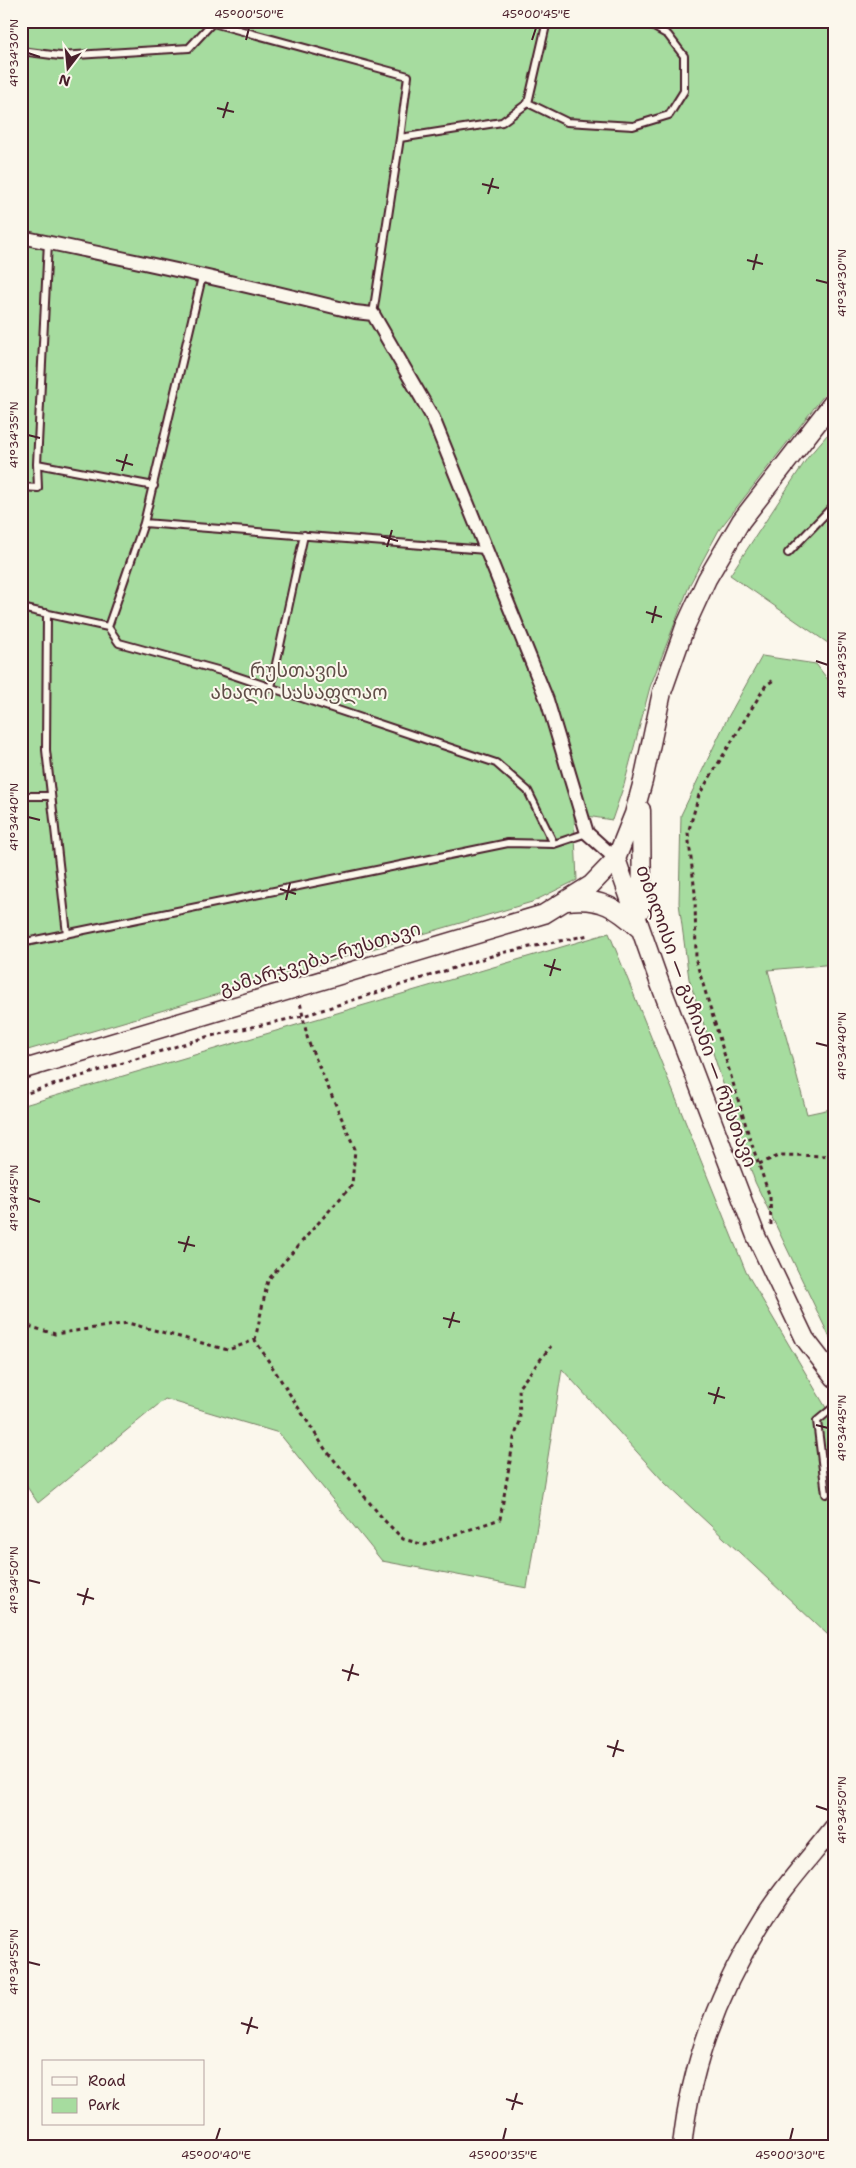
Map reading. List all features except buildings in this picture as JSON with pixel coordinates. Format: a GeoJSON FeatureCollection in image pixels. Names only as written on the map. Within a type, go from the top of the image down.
{"type":"FeatureCollection","features":[{"type":"Feature","properties":{"kind":"main road","name":"თბილისი — გაჩიანი — რუსთავი"},"geometry":{"type":"LineString","coordinates":[[835,400],[741,521],[707,580],[685,627],[662,692],[643,782],[634,814],[616,859],[645,934],[662,990],[763,1251],[805,1339],[835,1378]]}},
{"type":"Feature","properties":{"kind":"main road"},"geometry":{"type":"LineString","coordinates":[[643,782],[640,888],[645,934]]}},
{"type":"Feature","properties":{"kind":"main road","name":"გამარჯვება-რუსთავი"},"geometry":{"type":"LineString","coordinates":[[21,1070],[544,914],[591,885],[616,859]]}},
{"type":"Feature","properties":{"kind":"main road"},"geometry":{"type":"LineString","coordinates":[[567,901],[581,899],[606,904],[621,912],[645,934]]}},
{"type":"Feature","properties":{"kind":"main road"},"geometry":{"type":"LineString","coordinates":[[682,2147],[703,2043],[727,1982],[761,1921],[835,1826]]}},
{"type":"Feature","properties":{"kind":"street"},"geometry":{"type":"LineString","coordinates":[[21,237],[173,268],[202,277],[228,280],[355,312],[373,314],[433,418],[488,550],[547,700],[588,833],[616,859]]}},
{"type":"Feature","properties":{"kind":"lane"},"geometry":{"type":"LineString","coordinates":[[400,138],[502,122],[528,103],[547,21]]}},
{"type":"Feature","properties":{"kind":"lane"},"geometry":{"type":"LineString","coordinates":[[528,103],[567,122],[633,126],[669,115],[684,91],[684,56],[668,35],[643,21]]}},
{"type":"Feature","properties":{"kind":"lane"},"geometry":{"type":"LineString","coordinates":[[21,51],[60,56],[189,48],[214,22],[408,76],[373,314]]}},
{"type":"Feature","properties":{"kind":"lane"},"geometry":{"type":"LineString","coordinates":[[21,487],[38,488],[37,464],[48,242]]}},
{"type":"Feature","properties":{"kind":"lane"},"geometry":{"type":"LineString","coordinates":[[108,627],[144,523],[154,486],[202,277]]}},
{"type":"Feature","properties":{"kind":"lane"},"geometry":{"type":"LineString","coordinates":[[37,464],[154,486]]}},
{"type":"Feature","properties":{"kind":"lane"},"geometry":{"type":"LineString","coordinates":[[788,552],[835,504]]}},
{"type":"Feature","properties":{"kind":"lane"},"geometry":{"type":"LineString","coordinates":[[144,523],[488,550]]}},
{"type":"Feature","properties":{"kind":"lane"},"geometry":{"type":"LineString","coordinates":[[271,687],[304,535]]}},
{"type":"Feature","properties":{"kind":"lane"},"geometry":{"type":"LineString","coordinates":[[21,608],[108,627],[118,643],[221,671],[496,762],[528,791],[554,844]]}},
{"type":"Feature","properties":{"kind":"lane"},"geometry":{"type":"LineString","coordinates":[[47,614],[46,750],[67,934]]}},
{"type":"Feature","properties":{"kind":"lane"},"geometry":{"type":"LineString","coordinates":[[21,796],[50,796]]}},
{"type":"Feature","properties":{"kind":"lane"},"geometry":{"type":"LineString","coordinates":[[21,943],[508,843],[554,844],[588,833]]}},
{"type":"Feature","properties":{"kind":"lane"},"geometry":{"type":"LineString","coordinates":[[826,1494],[817,1420],[835,1406]]}},
{"type":"Feature","properties":{"kind":"path"},"geometry":{"type":"LineString","coordinates":[[763,1251],[771,1234],[770,1197],[696,961],[695,893],[688,832],[699,795],[766,685],[774,680]]}},
{"type":"Feature","properties":{"kind":"path"},"geometry":{"type":"LineString","coordinates":[[21,1095],[206,1037],[303,1016],[501,953],[590,935]]}},
{"type":"Feature","properties":{"kind":"path"},"geometry":{"type":"LineString","coordinates":[[298,988],[308,1041],[355,1149],[352,1185],[268,1280],[255,1340],[325,1449],[384,1520],[403,1539],[424,1545],[500,1520],[514,1438],[520,1421],[519,1386],[550,1346]]}},
{"type":"Feature","properties":{"kind":"path"},"geometry":{"type":"LineString","coordinates":[[759,1164],[781,1155],[835,1156]]}},
{"type":"Feature","properties":{"kind":"path"},"geometry":{"type":"LineString","coordinates":[[21,1324],[55,1334],[128,1324],[228,1350],[255,1340]]}},
{"type":"Feature","properties":{"kind":"green space","name":"რუსთავის ახალი სასაფლაო"},"geometry":{"type":"Polygon","coordinates":[[[21,21],[835,21],[835,381],[719,530],[690,584],[650,687],[624,785],[612,820],[574,814],[577,880],[532,902],[21,1052],[21,21]]]}},
{"type":"Feature","properties":{"kind":"green space"},"geometry":{"type":"Polygon","coordinates":[[[835,426],[835,648],[730,575],[808,457],[835,426]]]}},
{"type":"Feature","properties":{"kind":"green space"},"geometry":{"type":"Polygon","coordinates":[[[762,656],[816,664],[835,689],[835,964],[768,970],[807,1114],[835,1108],[835,1344],[830,1338],[755,1182],[689,979],[679,903],[681,815],[727,719],[762,656]]]}},
{"type":"Feature","properties":{"kind":"green space"},"geometry":{"type":"Polygon","coordinates":[[[609,933],[746,1272],[835,1423],[835,1634],[828,1635],[665,1483],[562,1369],[527,1588],[382,1561],[279,1433],[165,1399],[38,1503],[21,1478],[21,1106],[609,933]]]}}]}
